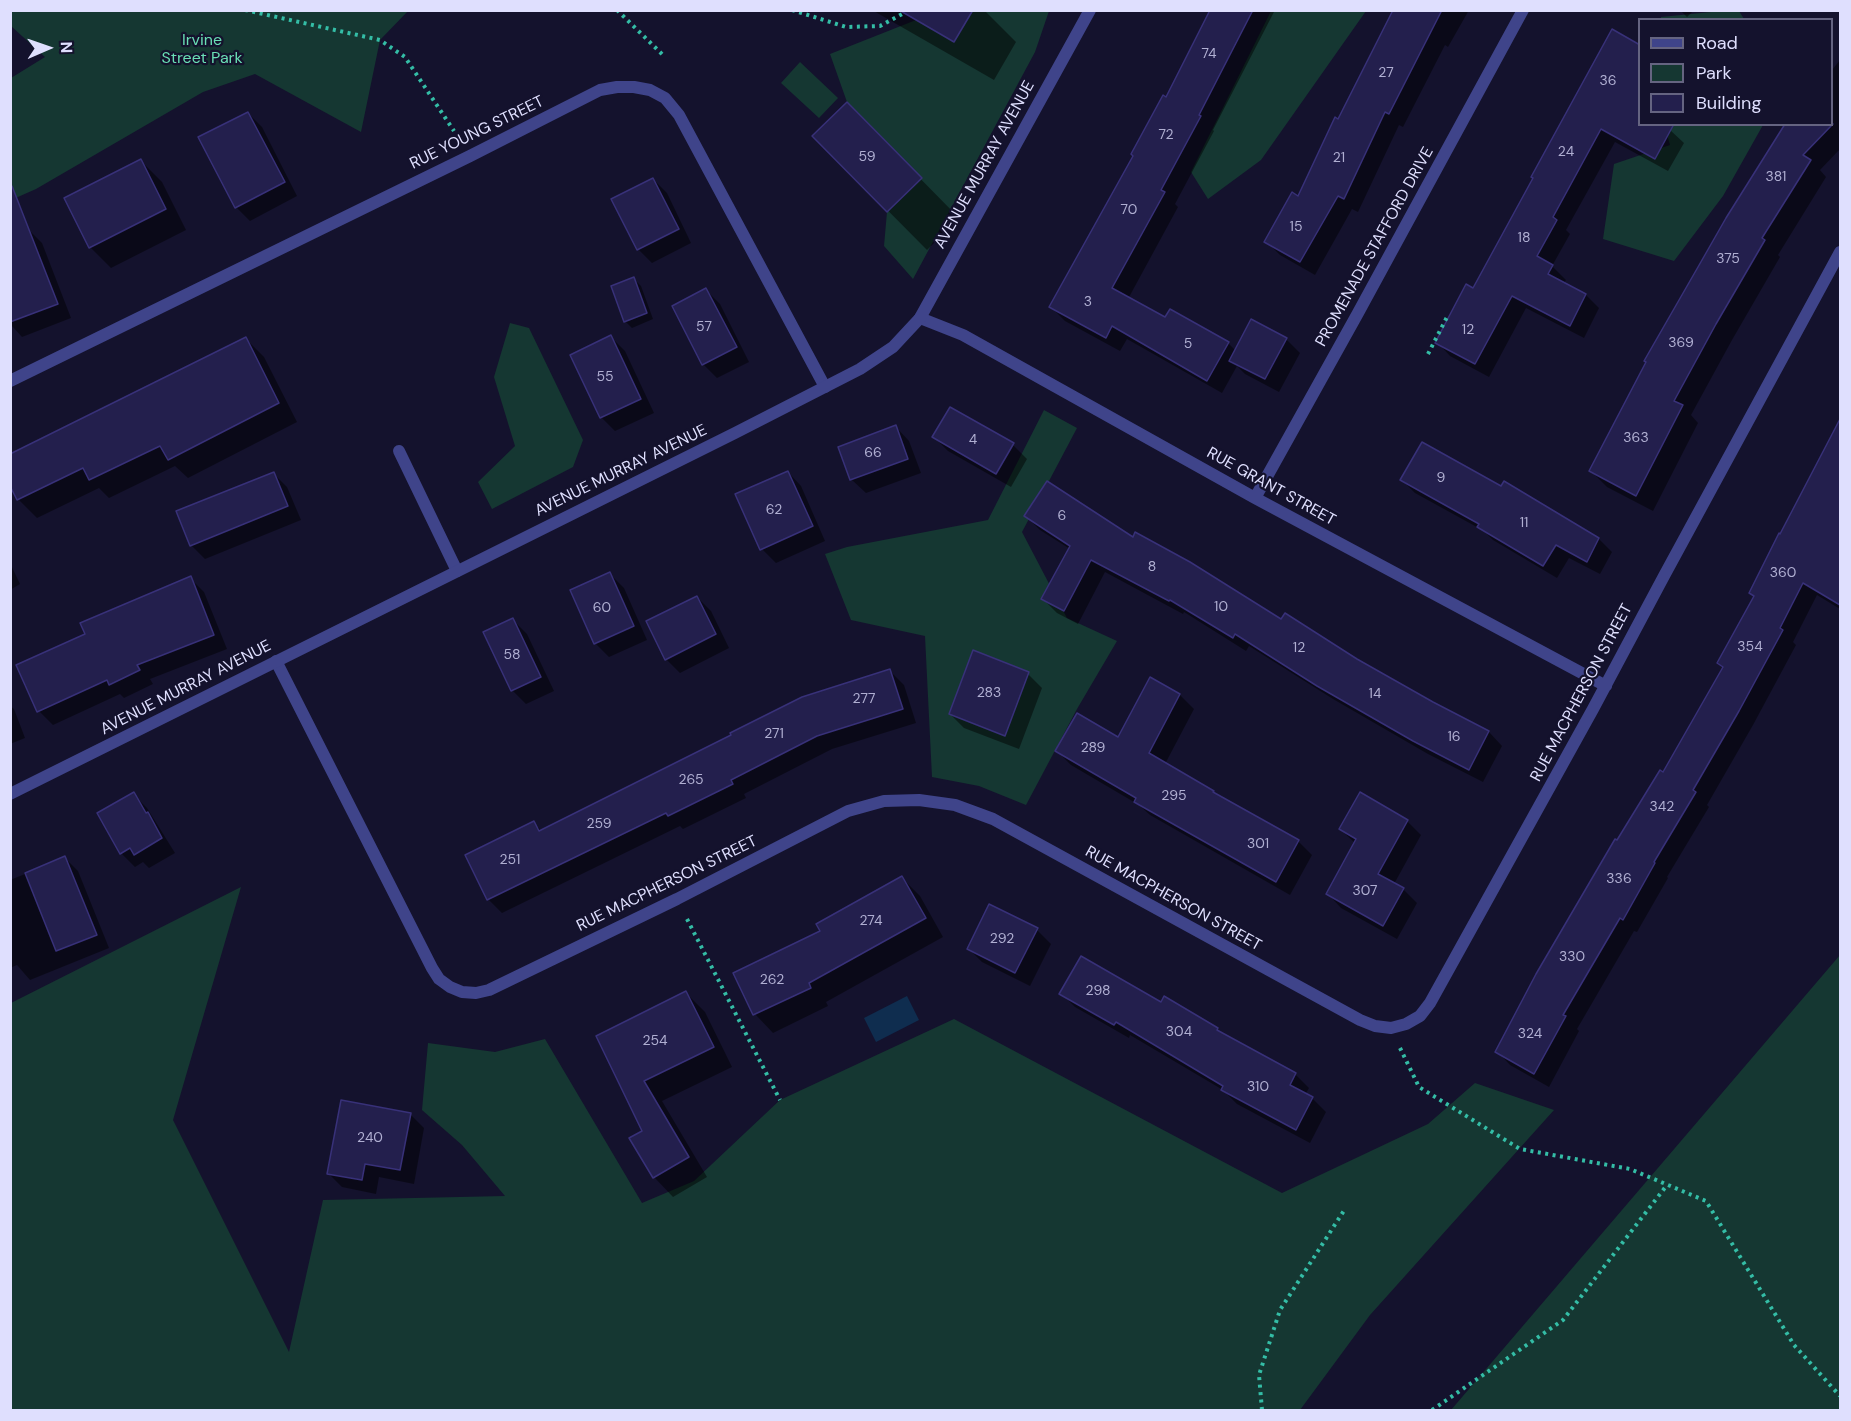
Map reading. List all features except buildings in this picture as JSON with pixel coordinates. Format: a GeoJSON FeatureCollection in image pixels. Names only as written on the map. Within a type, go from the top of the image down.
{"type":"FeatureCollection","features":[{"type":"Feature","properties":{"kind":"street","name":"AVENUE MURRAY AVENUE"},"geometry":{"type":"LineString","coordinates":[[10,794],[825,387],[860,369],[893,347],[920,318],[1090,10]]}},
{"type":"Feature","properties":{"kind":"street","name":"PROMENADE STAFFORD DRIVE"},"geometry":{"type":"LineString","coordinates":[[1255,498],[1523,10]]}},
{"type":"Feature","properties":{"kind":"street","name":"RUE YOUNG STREET"},"geometry":{"type":"LineString","coordinates":[[10,381],[600,90],[634,87],[650,90],[665,98],[679,115],[825,387]]}},
{"type":"Feature","properties":{"kind":"street","name":"RUE MACPHERSON STREET"},"geometry":{"type":"LineString","coordinates":[[276,661],[432,968],[439,979],[462,992],[476,993],[489,990],[676,899],[848,811],[884,801],[919,800],[955,805],[993,819],[1360,1020],[1375,1026],[1391,1028],[1406,1024],[1420,1016],[1430,1003],[1606,686],[1840,252]]}},
{"type":"Feature","properties":{"kind":"street","name":"RUE GRANT STREET"},"geometry":{"type":"LineString","coordinates":[[920,318],[963,334],[1255,498],[1606,686]]}},
{"type":"Feature","properties":{"kind":"street"},"geometry":{"type":"LineString","coordinates":[[399,451],[457,571]]}},
{"type":"Feature","properties":{"kind":"path"},"geometry":{"type":"LineString","coordinates":[[245,10],[380,40],[405,57],[454,131]]}},
{"type":"Feature","properties":{"kind":"path"},"geometry":{"type":"LineString","coordinates":[[617,10],[664,56]]}},
{"type":"Feature","properties":{"kind":"path"},"geometry":{"type":"LineString","coordinates":[[792,10],[846,27],[880,26],[904,13]]}},
{"type":"Feature","properties":{"kind":"path"},"geometry":{"type":"LineString","coordinates":[[1428,354],[1449,317]]}},
{"type":"Feature","properties":{"kind":"path"},"geometry":{"type":"LineString","coordinates":[[676,899],[780,1100]]}},
{"type":"Feature","properties":{"kind":"path"},"geometry":{"type":"LineString","coordinates":[[1391,1028],[1419,1088],[1520,1149],[1630,1169],[1706,1201],[1794,1345],[1840,1396]]}},
{"type":"Feature","properties":{"kind":"path"},"geometry":{"type":"LineString","coordinates":[[1432,1410],[1563,1320],[1667,1185]]}},
{"type":"Feature","properties":{"kind":"path"},"geometry":{"type":"LineString","coordinates":[[1262,1410],[1259,1375],[1280,1310],[1345,1209]]}},
{"type":"Feature","properties":{"kind":"green space"},"geometry":{"type":"Polygon","coordinates":[[[1731,10],[1739,11],[1743,18],[1661,18],[1731,10]]]}},
{"type":"Feature","properties":{"kind":"green space","name":"Irvine Street Park"},"geometry":{"type":"Polygon","coordinates":[[[11,11],[408,11],[380,40],[361,132],[255,74],[203,92],[36,189],[11,200],[11,78],[45,57],[11,26],[11,11]]]}},
{"type":"Feature","properties":{"kind":"green space"},"geometry":{"type":"Polygon","coordinates":[[[973,11],[1049,11],[1035,52],[913,279],[884,246],[887,212],[922,178],[847,102],[830,54],[916,20],[954,42],[973,11]]]}},
{"type":"Feature","properties":{"kind":"green space"},"geometry":{"type":"Polygon","coordinates":[[[1271,11],[1366,11],[1261,160],[1208,199],[1191,172],[1271,11]]]}},
{"type":"Feature","properties":{"kind":"green space"},"geometry":{"type":"Polygon","coordinates":[[[800,62],[838,98],[819,118],[781,83],[800,62]]]}},
{"type":"Feature","properties":{"kind":"green space"},"geometry":{"type":"Polygon","coordinates":[[[1664,126],[1762,126],[1723,196],[1674,261],[1603,239],[1614,164],[1670,145],[1664,126]]]}},
{"type":"Feature","properties":{"kind":"green space"},"geometry":{"type":"Polygon","coordinates":[[[510,323],[529,328],[583,440],[573,467],[492,509],[478,482],[515,446],[494,377],[510,323]]]}},
{"type":"Feature","properties":{"kind":"green space"},"geometry":{"type":"Polygon","coordinates":[[[1044,410],[1077,428],[1022,532],[1067,618],[1117,641],[1077,709],[1026,805],[979,786],[932,777],[925,636],[851,620],[825,554],[847,547],[988,520],[1044,410]]]}},
{"type":"Feature","properties":{"kind":"green space"},"geometry":{"type":"Polygon","coordinates":[[[241,887],[173,1120],[289,1352],[323,1200],[505,1196],[462,1145],[422,1110],[428,1043],[495,1052],[545,1039],[642,1203],[694,1181],[780,1100],[954,1019],[1282,1193],[1428,1124],[1475,1083],[1554,1110],[1370,1315],[1300,1410],[11,1410],[11,1003],[241,887]]]}},
{"type":"Feature","properties":{"kind":"green space"},"geometry":{"type":"Polygon","coordinates":[[[1840,955],[1840,1410],[1451,1410],[1840,955]]]}},
{"type":"Feature","properties":{"kind":"water"},"geometry":{"type":"Polygon","coordinates":[[[907,996],[919,1020],[876,1042],[864,1018],[907,996]]]}}]}
